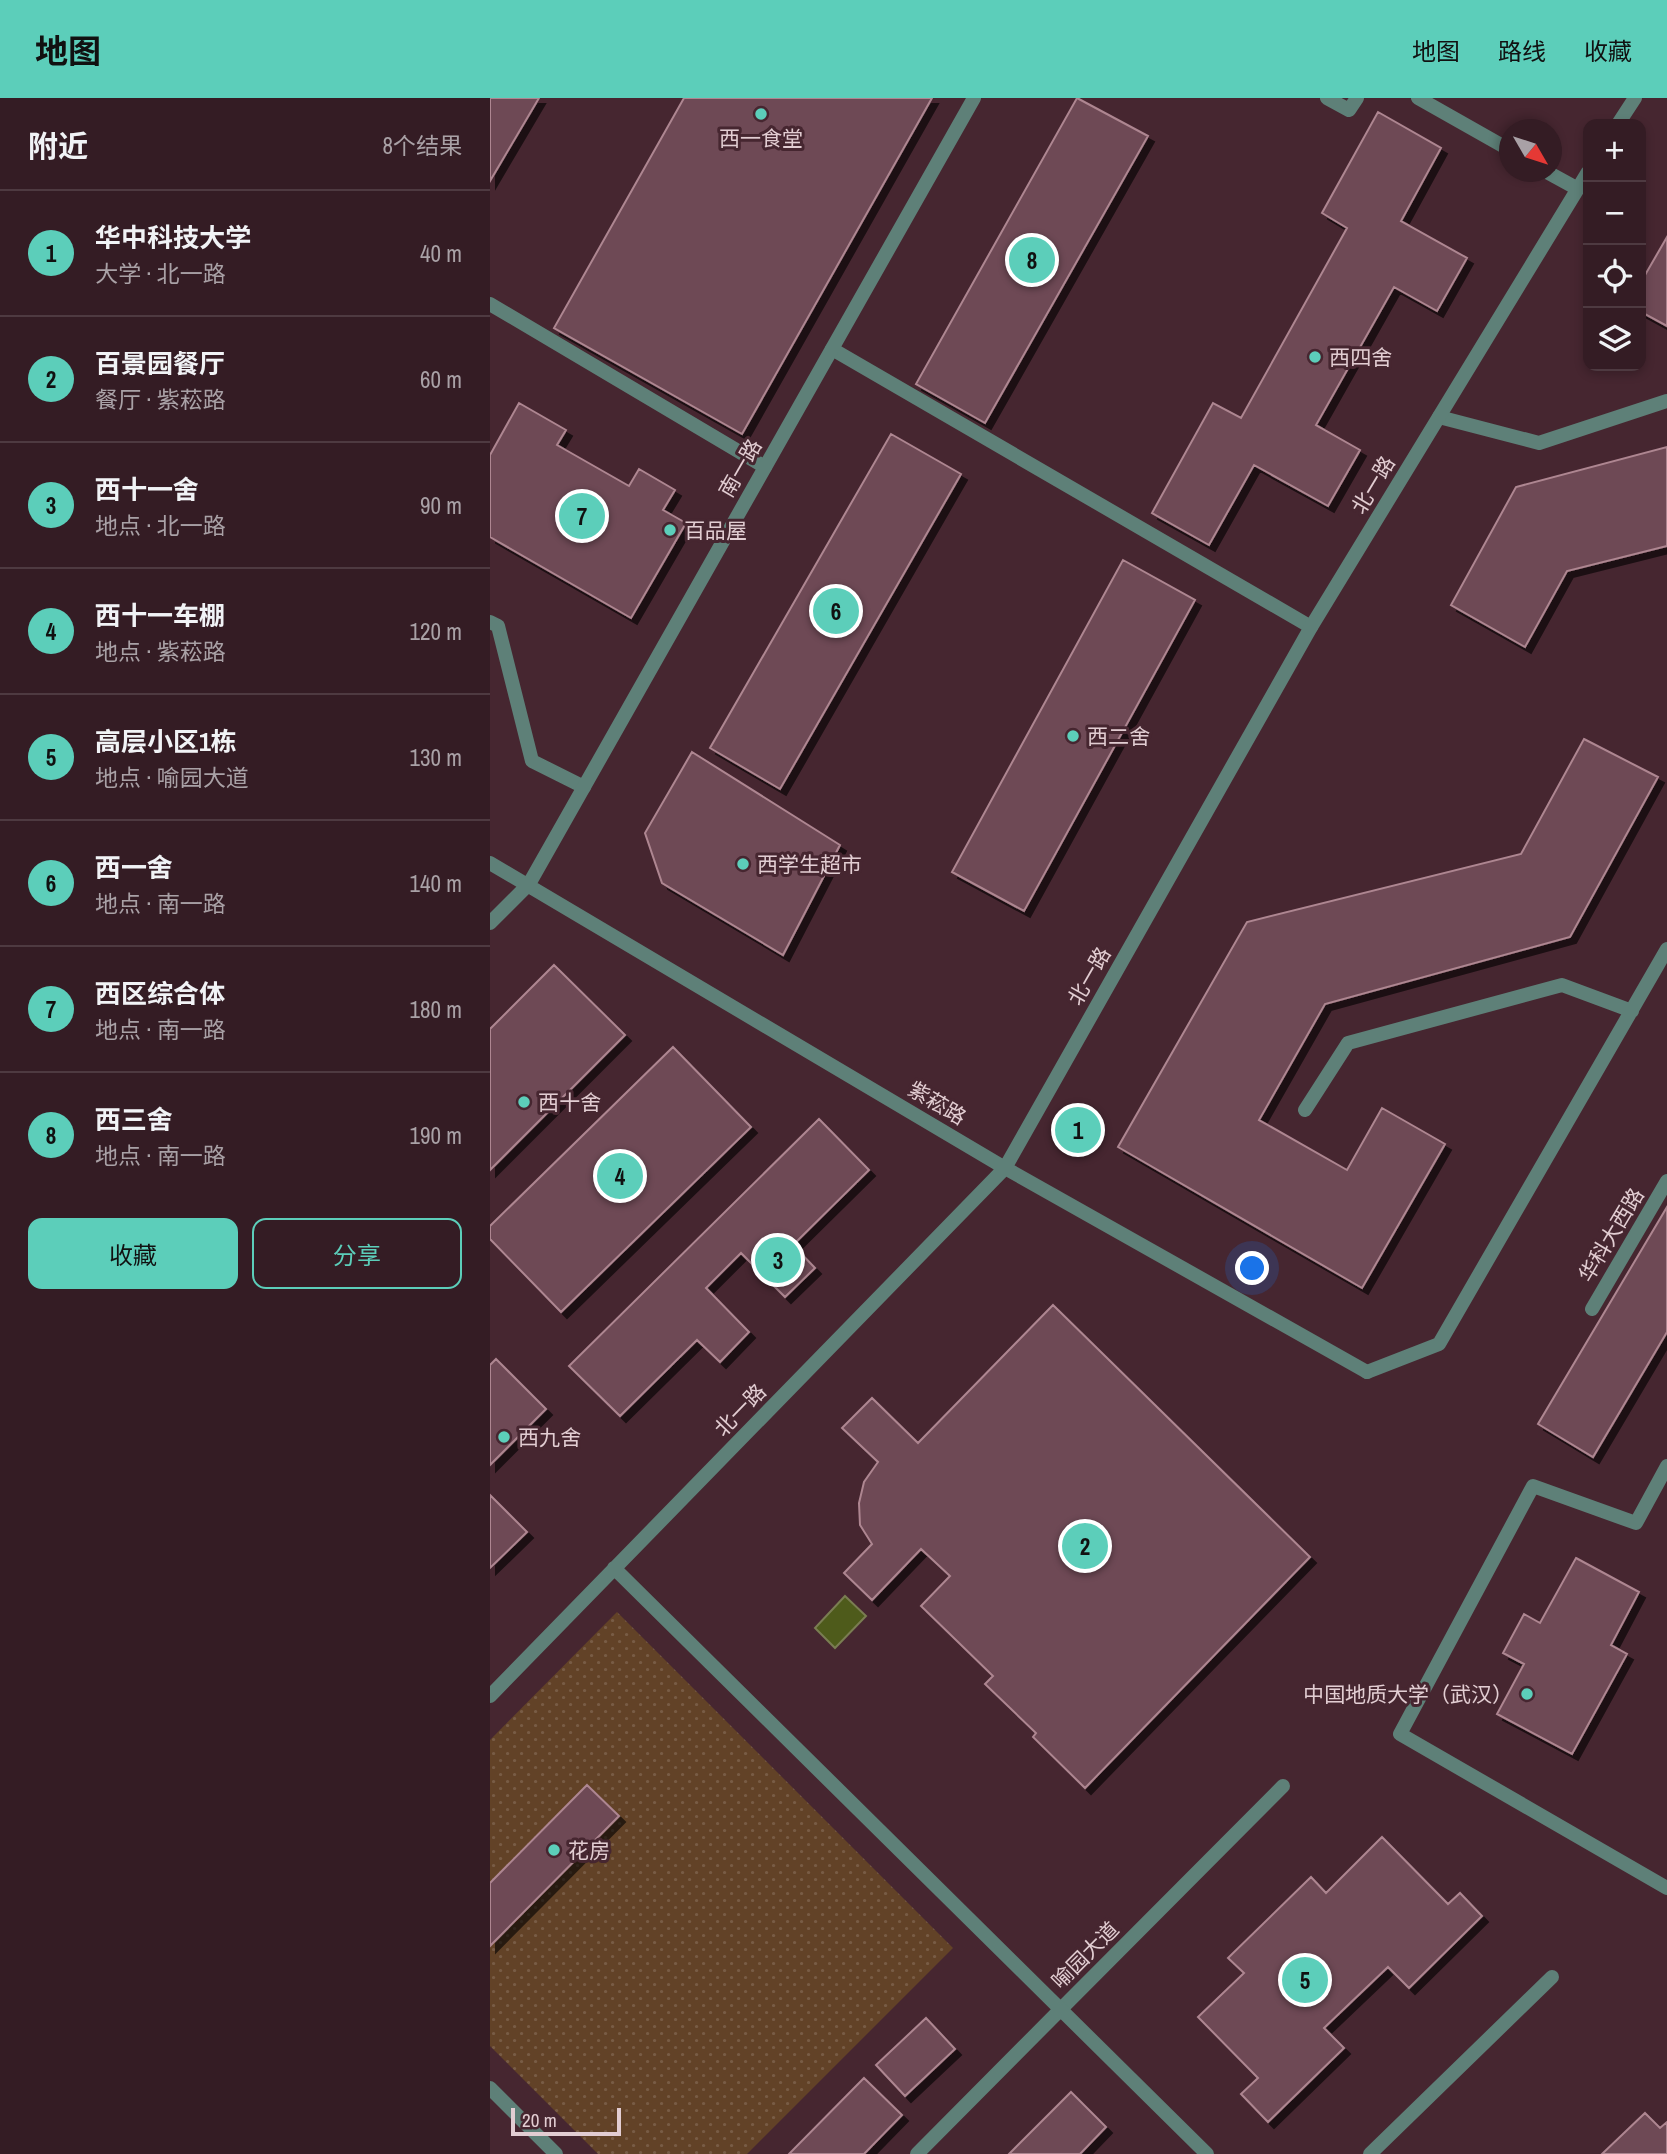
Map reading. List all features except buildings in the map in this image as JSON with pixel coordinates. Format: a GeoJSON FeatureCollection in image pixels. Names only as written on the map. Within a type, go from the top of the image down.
{"type":"FeatureCollection","features":[{"type":"Feature","properties":{"kind":"street","name":"南一路"},"geometry":{"type":"LineString","coordinates":[[490,923],[529,884],[974,98]]}},
{"type":"Feature","properties":{"kind":"street"},"geometry":{"type":"LineString","coordinates":[[1327,98],[1349,110],[1357,98]]}},
{"type":"Feature","properties":{"kind":"street"},"geometry":{"type":"LineString","coordinates":[[1418,98],[1499,144]]}},
{"type":"Feature","properties":{"kind":"street"},"geometry":{"type":"LineString","coordinates":[[1621,119],[1635,98]]}},
{"type":"Feature","properties":{"kind":"street"},"geometry":{"type":"LineString","coordinates":[[1562,180],[1578,189]]}},
{"type":"Feature","properties":{"kind":"street","name":"北一路"},"geometry":{"type":"LineString","coordinates":[[490,1696],[1005,1168],[1311,627],[1583,180]]}},
{"type":"Feature","properties":{"kind":"street"},"geometry":{"type":"LineString","coordinates":[[490,304],[765,467]]}},
{"type":"Feature","properties":{"kind":"street"},"geometry":{"type":"LineString","coordinates":[[832,349],[1311,627]]}},
{"type":"Feature","properties":{"kind":"street"},"geometry":{"type":"LineString","coordinates":[[1439,417],[1539,443],[1667,401]]}},
{"type":"Feature","properties":{"kind":"street"},"geometry":{"type":"LineString","coordinates":[[490,622],[498,626],[532,761],[584,787]]}},
{"type":"Feature","properties":{"kind":"street","name":"紫菘路"},"geometry":{"type":"LineString","coordinates":[[490,863],[1005,1168],[1367,1372],[1439,1344],[1632,1011]]}},
{"type":"Feature","properties":{"kind":"street"},"geometry":{"type":"LineString","coordinates":[[1305,1110],[1348,1043],[1562,985],[1632,1011],[1667,948]]}},
{"type":"Feature","properties":{"kind":"street","name":"华科大西路"},"geometry":{"type":"LineString","coordinates":[[1592,1309],[1667,1181]]}},
{"type":"Feature","properties":{"kind":"street"},"geometry":{"type":"LineString","coordinates":[[1667,1466],[1636,1523],[1533,1486],[1400,1734],[1667,1888]]}},
{"type":"Feature","properties":{"kind":"street"},"geometry":{"type":"LineString","coordinates":[[614,1568],[1207,2154]]}},
{"type":"Feature","properties":{"kind":"street","name":"喻园大道"},"geometry":{"type":"LineString","coordinates":[[916,2154],[1283,1786]]}},
{"type":"Feature","properties":{"kind":"street"},"geometry":{"type":"LineString","coordinates":[[1370,2154],[1552,1977]]}},
{"type":"Feature","properties":{"kind":"street"},"geometry":{"type":"LineString","coordinates":[[490,2088],[556,2154]]}},
{"type":"Feature","properties":{"kind":"shaded area"},"geometry":{"type":"Polygon","coordinates":[[[845,1596],[866,1616],[835,1648],[815,1628],[845,1596]]]}},
{"type":"Feature","properties":{"kind":"shaded area"},"geometry":{"type":"Polygon","coordinates":[[[617,1612],[953,1948],[747,2154],[598,2154],[490,2046],[490,1740],[617,1612]]]}},
{"type":"Feature","properties":{"kind":"place","name":"西一食堂"},"geometry":{"type":"Point","coordinates":[761,114]}},
{"type":"Feature","properties":{"kind":"place","name":"西三舍"},"geometry":{"type":"Point","coordinates":[1032,260]}},
{"type":"Feature","properties":{"kind":"place","name":"西四舍"},"geometry":{"type":"Point","coordinates":[1315,357]}},
{"type":"Feature","properties":{"kind":"place","name":"西区综合体"},"geometry":{"type":"Point","coordinates":[582,516]}},
{"type":"Feature","properties":{"kind":"place","name":"百品屋"},"geometry":{"type":"Point","coordinates":[670,530]}},
{"type":"Feature","properties":{"kind":"place","name":"西一舍"},"geometry":{"type":"Point","coordinates":[836,611]}},
{"type":"Feature","properties":{"kind":"place","name":"西二舍"},"geometry":{"type":"Point","coordinates":[1073,736]}},
{"type":"Feature","properties":{"kind":"place","name":"西学生超市"},"geometry":{"type":"Point","coordinates":[743,864]}},
{"type":"Feature","properties":{"kind":"place","name":"西十舍"},"geometry":{"type":"Point","coordinates":[524,1102]}},
{"type":"Feature","properties":{"kind":"place","name":"华中科技大学"},"geometry":{"type":"Point","coordinates":[1078,1130]}},
{"type":"Feature","properties":{"kind":"place","name":"西十一车棚"},"geometry":{"type":"Point","coordinates":[620,1176]}},
{"type":"Feature","properties":{"kind":"place","name":"西十一舍"},"geometry":{"type":"Point","coordinates":[778,1260]}},
{"type":"Feature","properties":{"kind":"place","name":"西九舍"},"geometry":{"type":"Point","coordinates":[504,1437]}},
{"type":"Feature","properties":{"kind":"place","name":"百景园餐厅"},"geometry":{"type":"Point","coordinates":[1085,1546]}},
{"type":"Feature","properties":{"kind":"place","name":"中国地质大学（武汉）"},"geometry":{"type":"Point","coordinates":[1527,1694]}},
{"type":"Feature","properties":{"kind":"place","name":"花房"},"geometry":{"type":"Point","coordinates":[554,1850]}},
{"type":"Feature","properties":{"kind":"place","name":"高层小区1栋"},"geometry":{"type":"Point","coordinates":[1305,1980]}}]}
